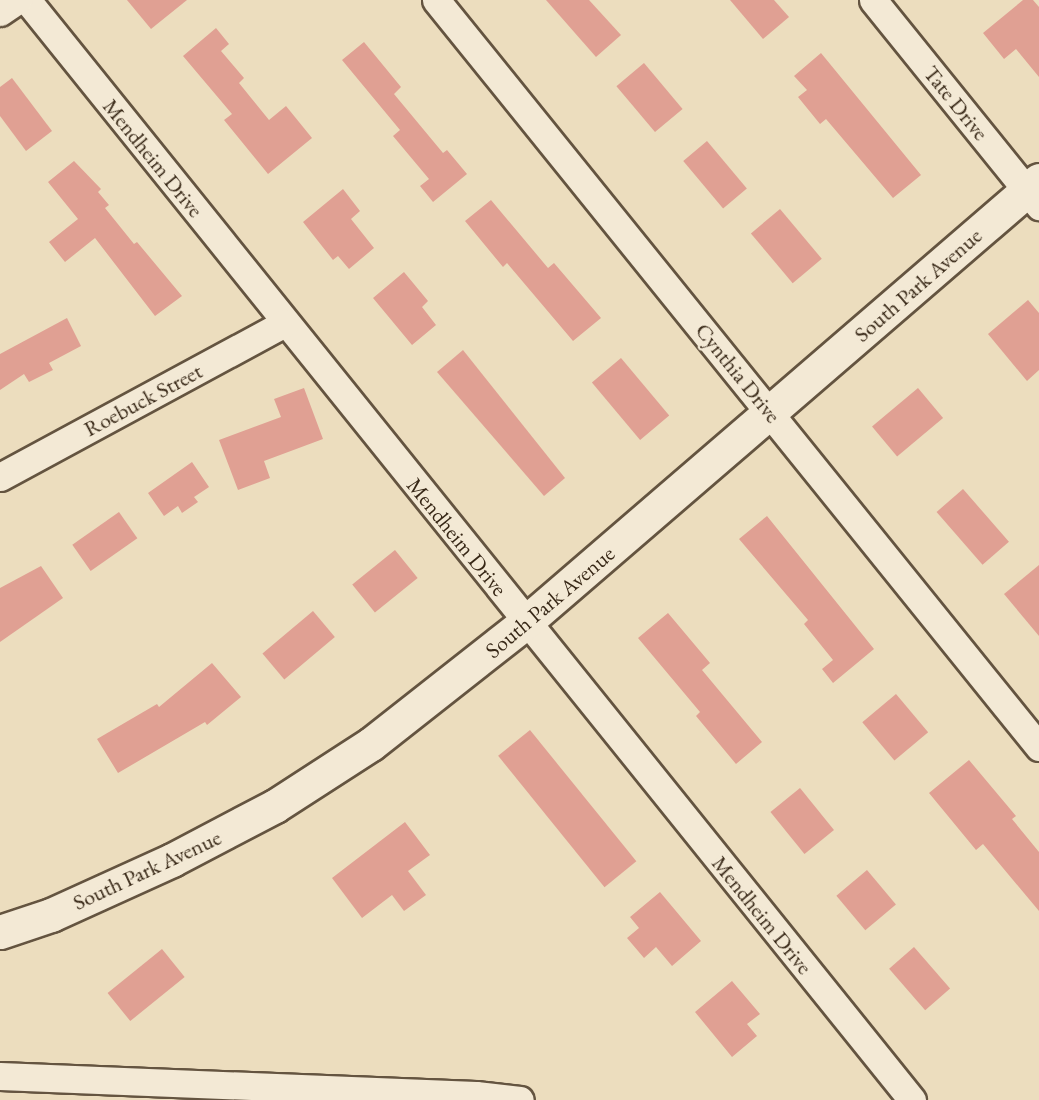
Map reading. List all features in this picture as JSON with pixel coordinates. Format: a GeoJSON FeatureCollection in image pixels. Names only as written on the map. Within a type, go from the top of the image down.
{"type":"FeatureCollection","features":[{"type":"Feature","properties":{"kind":"street"},"geometry":{"type":"LineString","coordinates":[[0,12],[18,0]]}},
{"type":"Feature","properties":{"kind":"street","name":"Mendheim Drive"},"geometry":{"type":"LineString","coordinates":[[27,0],[912,1100]]}},
{"type":"Feature","properties":{"kind":"street","name":"Cynthia Drive"},"geometry":{"type":"LineString","coordinates":[[436,0],[1039,747]]}},
{"type":"Feature","properties":{"kind":"street","name":"Tate Drive"},"geometry":{"type":"LineString","coordinates":[[873,0],[1035,192]]}},
{"type":"Feature","properties":{"kind":"street","name":"South Park Avenue"},"geometry":{"type":"LineString","coordinates":[[0,932],[114,887],[275,806],[371,744],[526,622],[770,413],[1035,192]]}},
{"type":"Feature","properties":{"kind":"street","name":"Roebuck Street"},"geometry":{"type":"LineString","coordinates":[[0,477],[285,323]]}},
{"type":"Feature","properties":{"kind":"street"},"geometry":{"type":"LineString","coordinates":[[0,1076],[454,1094],[519,1100]]}},
{"type":"Feature","properties":{"kind":"building"},"geometry":{"type":"Polygon","coordinates":[[[127,0],[187,0],[151,29],[127,0]]]}},
{"type":"Feature","properties":{"kind":"building"},"geometry":{"type":"Polygon","coordinates":[[[546,0],[589,0],[621,35],[596,57],[546,0]]]}},
{"type":"Feature","properties":{"kind":"building"},"geometry":{"type":"Polygon","coordinates":[[[730,0],[774,0],[789,17],[763,39],[730,0]]]}},
{"type":"Feature","properties":{"kind":"building"},"geometry":{"type":"Polygon","coordinates":[[[1023,0],[1033,0],[1039,7],[1039,77],[1016,49],[1004,59],[983,33],[1023,0]]]}},
{"type":"Feature","properties":{"kind":"building"},"geometry":{"type":"Polygon","coordinates":[[[216,28],[229,44],[221,51],[244,78],[239,83],[269,120],[286,106],[312,138],[268,174],[224,120],[232,114],[183,56],[216,28]]]}},
{"type":"Feature","properties":{"kind":"building"},"geometry":{"type":"Polygon","coordinates":[[[364,42],[401,87],[394,94],[443,153],[447,150],[467,174],[433,202],[420,186],[429,179],[393,136],[400,130],[342,60],[364,42]]]}},
{"type":"Feature","properties":{"kind":"building"},"geometry":{"type":"Polygon","coordinates":[[[821,53],[921,175],[893,198],[826,119],[820,124],[798,97],[807,90],[794,76],[821,53]]]}},
{"type":"Feature","properties":{"kind":"building"},"geometry":{"type":"Polygon","coordinates":[[[644,63],[683,109],[655,132],[616,86],[644,63]]]}},
{"type":"Feature","properties":{"kind":"building"},"geometry":{"type":"Polygon","coordinates":[[[12,78],[52,131],[26,151],[0,116],[0,87],[12,78]]]}},
{"type":"Feature","properties":{"kind":"building"},"geometry":{"type":"Polygon","coordinates":[[[707,141],[747,188],[723,208],[683,161],[707,141]]]}},
{"type":"Feature","properties":{"kind":"building"},"geometry":{"type":"Polygon","coordinates":[[[74,161],[101,189],[98,192],[109,205],[105,208],[134,244],[137,242],[182,296],[155,316],[95,238],[65,262],[49,242],[78,219],[48,182],[74,161]]]}},
{"type":"Feature","properties":{"kind":"building"},"geometry":{"type":"Polygon","coordinates":[[[343,189],[360,211],[351,219],[374,248],[349,269],[338,256],[333,260],[303,222],[343,189]]]}},
{"type":"Feature","properties":{"kind":"building"},"geometry":{"type":"Polygon","coordinates":[[[491,200],[548,268],[554,263],[601,318],[573,341],[507,263],[503,267],[465,221],[491,200]]]}},
{"type":"Feature","properties":{"kind":"building"},"geometry":{"type":"Polygon","coordinates":[[[780,209],[822,259],[793,283],[751,233],[780,209]]]}},
{"type":"Feature","properties":{"kind":"building"},"geometry":{"type":"Polygon","coordinates":[[[404,272],[428,301],[422,307],[436,325],[412,345],[373,298],[404,272]]]}},
{"type":"Feature","properties":{"kind":"building"},"geometry":{"type":"Polygon","coordinates":[[[1028,300],[1039,313],[1039,370],[1027,381],[988,334],[1028,300]]]}},
{"type":"Feature","properties":{"kind":"building"},"geometry":{"type":"Polygon","coordinates":[[[67,318],[81,346],[49,363],[53,370],[29,382],[24,374],[0,390],[0,354],[67,318]]]}},
{"type":"Feature","properties":{"kind":"building"},"geometry":{"type":"Polygon","coordinates":[[[463,350],[565,478],[544,496],[437,372],[463,350]]]}},
{"type":"Feature","properties":{"kind":"building"},"geometry":{"type":"Polygon","coordinates":[[[621,358],[669,415],[640,440],[592,382],[621,358]]]}},
{"type":"Feature","properties":{"kind":"building"},"geometry":{"type":"Polygon","coordinates":[[[304,388],[323,439],[264,461],[270,478],[238,490],[219,440],[281,417],[274,399],[304,388]]]}},
{"type":"Feature","properties":{"kind":"building"},"geometry":{"type":"Polygon","coordinates":[[[918,388],[943,418],[897,456],[872,427],[918,388]]]}},
{"type":"Feature","properties":{"kind":"building"},"geometry":{"type":"Polygon","coordinates":[[[192,462],[209,487],[194,497],[198,502],[182,513],[178,506],[164,516],[148,493],[192,462]]]}},
{"type":"Feature","properties":{"kind":"building"},"geometry":{"type":"Polygon","coordinates":[[[963,489],[1009,542],[983,565],[937,512],[963,489]]]}},
{"type":"Feature","properties":{"kind":"building"},"geometry":{"type":"Polygon","coordinates":[[[119,512],[137,538],[91,571],[72,545],[119,512]]]}},
{"type":"Feature","properties":{"kind":"building"},"geometry":{"type":"Polygon","coordinates":[[[767,516],[874,649],[833,683],[822,669],[833,660],[804,624],[808,620],[739,539],[767,516]]]}},
{"type":"Feature","properties":{"kind":"building"},"geometry":{"type":"Polygon","coordinates":[[[395,550],[418,578],[375,613],[352,585],[395,550]]]}},
{"type":"Feature","properties":{"kind":"building"},"geometry":{"type":"Polygon","coordinates":[[[1039,565],[1039,636],[1004,594],[1039,565]]]}},
{"type":"Feature","properties":{"kind":"building"},"geometry":{"type":"Polygon","coordinates":[[[41,566],[63,598],[0,642],[0,588],[41,566]]]}},
{"type":"Feature","properties":{"kind":"building"},"geometry":{"type":"Polygon","coordinates":[[[313,611],[335,637],[284,679],[262,653],[313,611]]]}},
{"type":"Feature","properties":{"kind":"building"},"geometry":{"type":"Polygon","coordinates":[[[668,613],[710,663],[702,670],[762,742],[736,764],[696,716],[700,712],[638,638],[668,613]]]}},
{"type":"Feature","properties":{"kind":"building"},"geometry":{"type":"Polygon","coordinates":[[[212,663],[241,697],[207,725],[205,722],[118,773],[97,739],[157,704],[159,707],[212,663]]]}},
{"type":"Feature","properties":{"kind":"building"},"geometry":{"type":"Polygon","coordinates":[[[896,694],[928,732],[894,761],[862,722],[896,694]]]}},
{"type":"Feature","properties":{"kind":"building"},"geometry":{"type":"Polygon","coordinates":[[[530,730],[636,861],[604,887],[498,756],[530,730]]]}},
{"type":"Feature","properties":{"kind":"building"},"geometry":{"type":"Polygon","coordinates":[[[969,760],[1016,816],[1012,819],[1039,852],[1039,911],[983,844],[976,850],[929,793],[969,760]]]}},
{"type":"Feature","properties":{"kind":"building"},"geometry":{"type":"Polygon","coordinates":[[[800,788],[834,830],[804,854],[770,812],[800,788]]]}},
{"type":"Feature","properties":{"kind":"building"},"geometry":{"type":"Polygon","coordinates":[[[405,822],[430,855],[408,871],[426,895],[404,911],[392,895],[362,918],[332,878],[405,822]]]}},
{"type":"Feature","properties":{"kind":"building"},"geometry":{"type":"Polygon","coordinates":[[[867,870],[896,904],[865,930],[836,896],[867,870]]]}},
{"type":"Feature","properties":{"kind":"building"},"geometry":{"type":"Polygon","coordinates":[[[660,892],[701,941],[672,966],[656,947],[644,958],[627,938],[639,928],[630,917],[660,892]]]}},
{"type":"Feature","properties":{"kind":"building"},"geometry":{"type":"Polygon","coordinates":[[[914,947],[950,989],[925,1010],[889,969],[914,947]]]}},
{"type":"Feature","properties":{"kind":"building"},"geometry":{"type":"Polygon","coordinates":[[[162,949],[185,977],[130,1021],[108,993],[162,949]]]}},
{"type":"Feature","properties":{"kind":"building"},"geometry":{"type":"Polygon","coordinates":[[[732,981],[760,1014],[747,1024],[757,1036],[732,1057],[695,1012],[732,981]]]}}]}
